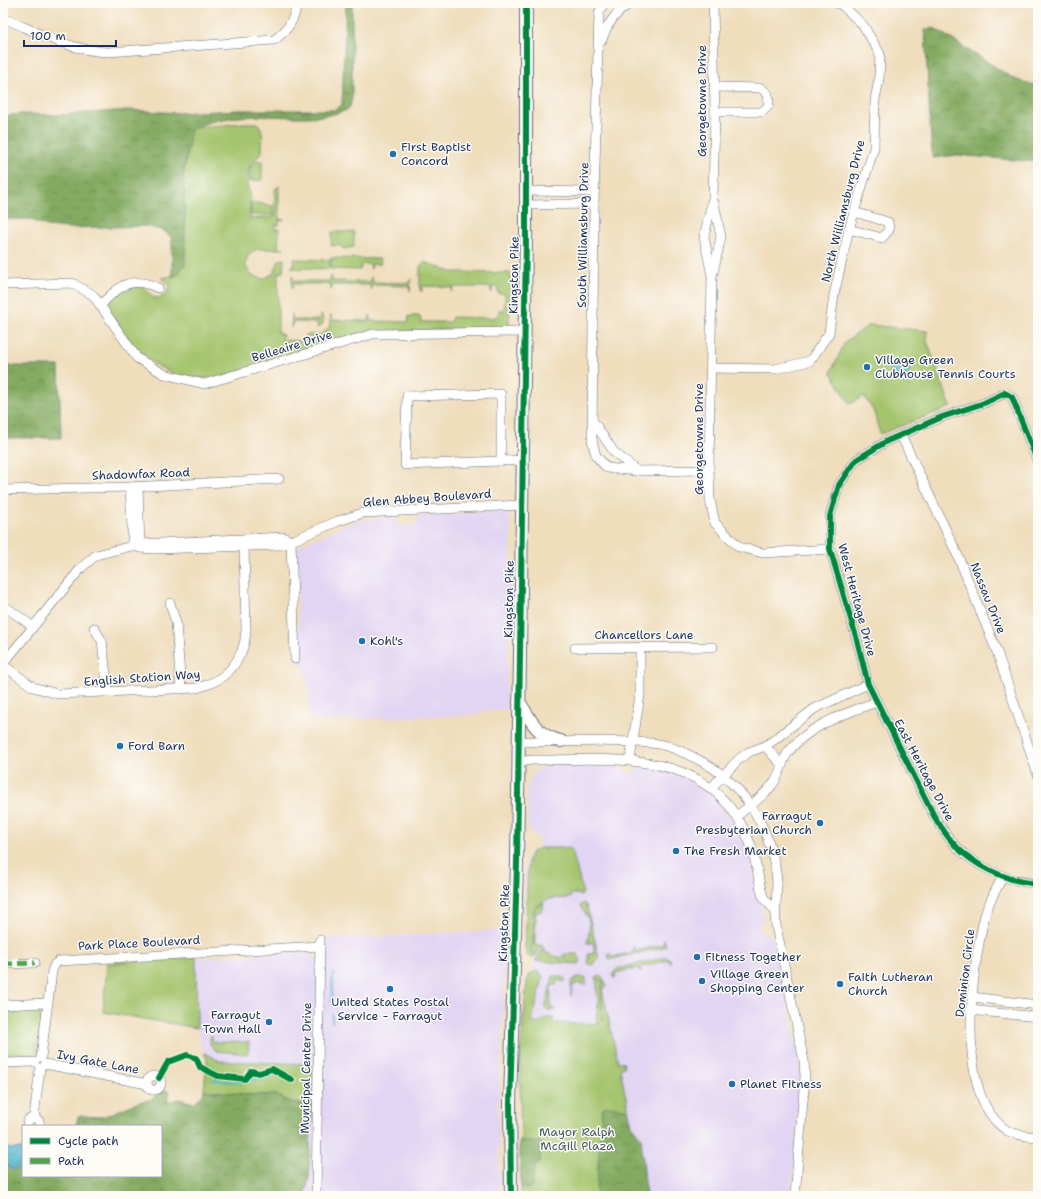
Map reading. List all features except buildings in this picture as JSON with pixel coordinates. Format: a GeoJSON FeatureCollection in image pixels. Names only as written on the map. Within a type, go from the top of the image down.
{"type":"FeatureCollection","features":[{"type":"Feature","properties":{"kind":"main road","name":"Kingston Pike"},"geometry":{"type":"LineString","coordinates":[[511,1196],[510,1103],[516,908],[522,505],[526,3]]}},
{"type":"Feature","properties":{"kind":"main road"},"geometry":{"type":"LineString","coordinates":[[519,702],[531,721],[543,735],[561,741]]}},
{"type":"Feature","properties":{"kind":"street"},"geometry":{"type":"LineString","coordinates":[[3,18],[70,46],[89,51],[108,52],[274,40],[286,31],[294,18],[297,3]]}},
{"type":"Feature","properties":{"kind":"street","name":"South Williamsburg Drive"},"geometry":{"type":"LineString","coordinates":[[604,3],[599,14],[594,192],[594,421],[592,440],[596,456],[607,468],[637,471],[709,470]]}},
{"type":"Feature","properties":{"kind":"street","name":"South Williamsburg Drive"},"geometry":{"type":"LineString","coordinates":[[598,49],[606,27],[620,10],[631,3]]}},
{"type":"Feature","properties":{"kind":"street","name":"Georgetowne Drive"},"geometry":{"type":"LineString","coordinates":[[713,3],[715,112],[713,198],[704,237],[712,276],[709,470],[710,500],[715,523],[739,548],[763,553],[830,549]]}},
{"type":"Feature","properties":{"kind":"street","name":"North Williamsburg Drive"},"geometry":{"type":"LineString","coordinates":[[711,368],[775,369],[810,361],[829,333],[834,295],[849,229],[874,148],[875,100],[879,79],[880,54],[863,25],[844,6],[837,3]]}},
{"type":"Feature","properties":{"kind":"street"},"geometry":{"type":"LineString","coordinates":[[714,87],[761,88],[768,94],[769,105],[762,112],[715,112]]}},
{"type":"Feature","properties":{"kind":"street"},"geometry":{"type":"LineString","coordinates":[[525,191],[594,192]]}},
{"type":"Feature","properties":{"kind":"street","name":"Georgetowne Drive"},"geometry":{"type":"LineString","coordinates":[[712,276],[721,237],[713,198]]}},
{"type":"Feature","properties":{"kind":"street"},"geometry":{"type":"LineString","coordinates":[[525,205],[594,204]]}},
{"type":"Feature","properties":{"kind":"street"},"geometry":{"type":"LineString","coordinates":[[849,229],[882,238],[889,230],[888,222],[854,212]]}},
{"type":"Feature","properties":{"kind":"street"},"geometry":{"type":"LineString","coordinates":[[100,306],[118,287],[126,284],[147,283],[158,288]]}},
{"type":"Feature","properties":{"kind":"street","name":"Belleaire Drive"},"geometry":{"type":"LineString","coordinates":[[3,285],[72,284],[93,295],[137,358],[164,374],[204,384],[373,334],[524,332]]}},
{"type":"Feature","properties":{"kind":"street","name":"West Heritage Drive"},"geometry":{"type":"LineString","coordinates":[[868,684],[857,640],[830,549],[830,516],[839,485],[856,460],[887,441],[942,417],[984,403],[1006,393],[1012,397],[1038,463]]}},
{"type":"Feature","properties":{"kind":"street"},"geometry":{"type":"LineString","coordinates":[[501,461],[501,394],[407,396],[405,465],[501,461],[522,460]]}},
{"type":"Feature","properties":{"kind":"street"},"geometry":{"type":"LineString","coordinates":[[594,421],[614,452],[637,471]]}},
{"type":"Feature","properties":{"kind":"street","name":"Nassau Drive"},"geometry":{"type":"LineString","coordinates":[[901,435],[958,556],[997,652],[1038,775]]}},
{"type":"Feature","properties":{"kind":"street","name":"Shadowfax Road"},"geometry":{"type":"LineString","coordinates":[[3,490],[134,487],[279,479]]}},
{"type":"Feature","properties":{"kind":"street"},"geometry":{"type":"LineString","coordinates":[[134,487],[138,546]]}},
{"type":"Feature","properties":{"kind":"street","name":"Glen Abbey Boulevard"},"geometry":{"type":"LineString","coordinates":[[138,546],[282,545],[338,521],[363,513],[522,505]]}},
{"type":"Feature","properties":{"kind":"street","name":"Glen Abbey Boulevard"},"geometry":{"type":"LineString","coordinates":[[3,664],[32,626],[81,568],[96,555],[138,546],[283,537],[291,541]]}},
{"type":"Feature","properties":{"kind":"street"},"geometry":{"type":"LineString","coordinates":[[291,541],[295,659]]}},
{"type":"Feature","properties":{"kind":"street","name":"English Station Way"},"geometry":{"type":"LineString","coordinates":[[3,664],[26,683],[50,693],[65,695],[181,689],[204,686],[217,681],[233,667],[242,652],[246,631],[244,546]]}},
{"type":"Feature","properties":{"kind":"street"},"geometry":{"type":"LineString","coordinates":[[170,603],[176,623],[181,689]]}},
{"type":"Feature","properties":{"kind":"street"},"geometry":{"type":"LineString","coordinates":[[3,605],[32,626]]}},
{"type":"Feature","properties":{"kind":"street"},"geometry":{"type":"LineString","coordinates":[[94,628],[102,641],[108,692]]}},
{"type":"Feature","properties":{"kind":"street"},"geometry":{"type":"LineString","coordinates":[[630,760],[634,742],[640,695],[640,647]]}},
{"type":"Feature","properties":{"kind":"street","name":"Chancellors Lane"},"geometry":{"type":"LineString","coordinates":[[575,648],[713,647]]}},
{"type":"Feature","properties":{"kind":"street"},"geometry":{"type":"LineString","coordinates":[[711,788],[749,752],[765,746],[814,709],[868,684]]}},
{"type":"Feature","properties":{"kind":"street","name":"East Heritage Drive"},"geometry":{"type":"LineString","coordinates":[[868,684],[934,816],[947,836],[962,852],[1002,876],[1024,883],[1038,884]]}},
{"type":"Feature","properties":{"kind":"street"},"geometry":{"type":"LineString","coordinates":[[737,816],[751,805],[773,783],[789,751],[801,739],[820,725],[876,702]]}},
{"type":"Feature","properties":{"kind":"street"},"geometry":{"type":"LineString","coordinates":[[518,741],[634,742],[671,748],[706,763],[723,775],[751,805],[766,833],[774,858],[778,889],[774,909],[776,926],[801,1045],[805,1077],[795,1196]]}},
{"type":"Feature","properties":{"kind":"street"},"geometry":{"type":"LineString","coordinates":[[765,746],[782,765]]}},
{"type":"Feature","properties":{"kind":"street"},"geometry":{"type":"LineString","coordinates":[[518,762],[643,761],[668,767],[690,776],[711,788],[737,816],[751,846],[762,894],[774,909]]}},
{"type":"Feature","properties":{"kind":"street","name":"Dominion Circle"},"geometry":{"type":"LineString","coordinates":[[1002,876],[986,913],[970,1010],[974,1069],[979,1089],[988,1109],[1000,1124],[1009,1131],[1024,1136],[1038,1137]]}},
{"type":"Feature","properties":{"kind":"street","name":"Park Place Boulevard"},"geometry":{"type":"LineString","coordinates":[[34,1117],[47,1003],[54,967],[56,963],[62,959],[320,943]]}},
{"type":"Feature","properties":{"kind":"street","name":"Municipal Center Drive"},"geometry":{"type":"LineString","coordinates":[[316,1196],[320,943]]}},
{"type":"Feature","properties":{"kind":"street"},"geometry":{"type":"LineString","coordinates":[[3,964],[35,963]]}},
{"type":"Feature","properties":{"kind":"street"},"geometry":{"type":"LineString","coordinates":[[972,997],[1038,1006]]}},
{"type":"Feature","properties":{"kind":"street"},"geometry":{"type":"LineString","coordinates":[[3,1005],[47,1003]]}},
{"type":"Feature","properties":{"kind":"street"},"geometry":{"type":"LineString","coordinates":[[970,1010],[1038,1017]]}},
{"type":"Feature","properties":{"kind":"street","name":"Ivy Gate Lane"},"geometry":{"type":"LineString","coordinates":[[3,1063],[40,1063],[147,1084]]}},
{"type":"Feature","properties":{"kind":"street"},"geometry":{"type":"LineString","coordinates":[[27,1125],[28,1120],[34,1117],[39,1121],[40,1125]]}},
{"type":"Feature","properties":{"kind":"shaded area"},"geometry":{"type":"Polygon","coordinates":[[[503,511],[507,513],[510,518],[511,529],[511,590],[506,692],[507,708],[509,710],[487,710],[476,715],[310,721],[307,677],[304,669],[299,664],[301,660],[301,650],[299,647],[296,547],[344,525],[362,520],[392,517],[397,519],[398,526],[414,525],[418,518],[422,515],[503,511]]]}},
{"type":"Feature","properties":{"kind":"shaded area","name":"Village Green Shopping Center"},"geometry":{"type":"Polygon","coordinates":[[[575,763],[622,765],[626,773],[634,774],[638,765],[678,774],[703,788],[715,798],[735,822],[742,835],[748,849],[764,916],[764,919],[759,925],[761,933],[771,935],[777,950],[800,1064],[795,1165],[790,1196],[644,1196],[638,1133],[632,1126],[620,1069],[522,1061],[521,1049],[526,981],[528,974],[533,972],[534,960],[528,958],[524,952],[526,861],[531,851],[539,848],[539,837],[532,834],[528,828],[527,787],[534,773],[542,767],[553,764],[575,763]]]}},
{"type":"Feature","properties":{"kind":"shaded area"},"geometry":{"type":"Polygon","coordinates":[[[507,930],[498,1110],[499,1196],[305,1196],[309,1178],[312,1106],[204,1090],[207,1059],[200,1043],[198,1029],[190,1027],[191,958],[309,952],[313,955],[315,961],[324,961],[325,939],[507,930]]]}},
{"type":"Feature","properties":{"kind":"green space"},"geometry":{"type":"Polygon","coordinates":[[[346,3],[352,3],[352,99],[349,109],[339,113],[317,116],[234,117],[216,120],[191,129],[183,177],[185,211],[185,264],[177,275],[172,277],[172,238],[164,231],[147,226],[68,228],[47,226],[29,219],[3,219],[3,116],[21,114],[60,115],[129,110],[178,113],[238,110],[335,110],[342,105],[346,3]]]}},
{"type":"Feature","properties":{"kind":"green space"},"geometry":{"type":"Polygon","coordinates":[[[934,28],[1014,79],[1038,86],[1038,162],[957,155],[932,158],[925,30],[934,28]]]}},
{"type":"Feature","properties":{"kind":"green space"},"geometry":{"type":"Polygon","coordinates":[[[257,123],[260,126],[262,136],[262,152],[250,166],[248,173],[248,191],[250,191],[250,219],[275,217],[275,189],[280,186],[278,189],[279,219],[284,220],[279,221],[279,225],[275,225],[275,229],[279,229],[278,248],[284,249],[257,249],[248,256],[245,265],[251,275],[263,279],[274,273],[279,260],[284,259],[283,272],[278,273],[278,333],[283,335],[282,340],[303,341],[305,335],[320,335],[329,328],[331,315],[332,320],[369,321],[370,315],[371,321],[408,322],[409,316],[420,316],[421,322],[450,322],[452,317],[493,318],[498,315],[499,310],[504,310],[505,294],[498,293],[498,287],[492,287],[492,293],[490,287],[453,287],[452,292],[451,287],[422,286],[422,291],[420,291],[420,266],[424,262],[452,272],[511,273],[509,326],[506,328],[362,332],[219,378],[198,378],[180,375],[165,370],[152,362],[129,339],[107,308],[112,298],[117,293],[128,287],[140,286],[145,288],[153,298],[159,298],[166,295],[169,286],[167,282],[161,278],[177,275],[185,211],[183,176],[189,128],[257,123]]]}},
{"type":"Feature","properties":{"kind":"green space"},"geometry":{"type":"Polygon","coordinates":[[[257,160],[262,161],[262,180],[250,181],[250,168],[257,160]]]}},
{"type":"Feature","properties":{"kind":"green space"},"geometry":{"type":"Polygon","coordinates":[[[251,202],[273,206],[273,215],[251,215],[251,202]]]}},
{"type":"Feature","properties":{"kind":"green space"},"geometry":{"type":"Polygon","coordinates":[[[332,232],[354,232],[354,247],[343,249],[339,245],[331,246],[332,232]]]}},
{"type":"Feature","properties":{"kind":"green space"},"geometry":{"type":"Polygon","coordinates":[[[331,258],[380,259],[381,264],[372,264],[371,269],[370,264],[362,264],[360,270],[331,269],[331,258]]]}},
{"type":"Feature","properties":{"kind":"green space"},"geometry":{"type":"Polygon","coordinates":[[[294,259],[330,260],[329,269],[292,268],[294,259]]]}},
{"type":"Feature","properties":{"kind":"green space"},"geometry":{"type":"Polygon","coordinates":[[[292,275],[294,281],[330,281],[331,276],[333,281],[370,282],[371,277],[372,282],[409,283],[411,278],[410,291],[409,286],[372,285],[371,290],[370,285],[333,285],[331,290],[330,284],[294,284],[292,289],[292,275]]]}},
{"type":"Feature","properties":{"kind":"green space"},"geometry":{"type":"Polygon","coordinates":[[[292,314],[293,320],[319,320],[320,315],[322,315],[323,324],[318,328],[317,323],[293,322],[291,328],[292,314]]]}},
{"type":"Feature","properties":{"kind":"green space"},"geometry":{"type":"Polygon","coordinates":[[[869,325],[928,331],[927,341],[951,407],[880,434],[874,412],[864,396],[850,404],[831,372],[845,342],[869,325]]]}},
{"type":"Feature","properties":{"kind":"green space"},"geometry":{"type":"Polygon","coordinates":[[[3,366],[59,366],[61,438],[3,438],[3,366]]]}},
{"type":"Feature","properties":{"kind":"green space"},"geometry":{"type":"Polygon","coordinates":[[[540,848],[569,848],[572,850],[583,893],[581,896],[578,894],[571,894],[570,898],[547,899],[535,908],[533,943],[530,950],[533,954],[537,954],[532,959],[526,954],[525,947],[528,860],[532,852],[540,848]]]}},
{"type":"Feature","properties":{"kind":"green space"},"geometry":{"type":"Polygon","coordinates":[[[544,903],[541,911],[536,913],[535,945],[542,945],[542,947],[537,954],[533,954],[530,949],[533,943],[534,910],[536,906],[544,903]]]}},
{"type":"Feature","properties":{"kind":"green space"},"geometry":{"type":"Polygon","coordinates":[[[584,903],[587,907],[599,958],[594,964],[590,965],[588,963],[588,954],[594,953],[594,943],[587,943],[589,920],[580,905],[584,903]]]}},
{"type":"Feature","properties":{"kind":"green space"},"geometry":{"type":"Polygon","coordinates":[[[664,939],[666,946],[664,947],[609,960],[608,953],[610,953],[612,957],[633,952],[634,946],[636,951],[663,944],[664,939]]]}},
{"type":"Feature","properties":{"kind":"green space"},"geometry":{"type":"Polygon","coordinates":[[[544,948],[544,952],[561,958],[564,954],[578,954],[581,961],[579,964],[535,961],[544,948]]]}},
{"type":"Feature","properties":{"kind":"green space"},"geometry":{"type":"Polygon","coordinates":[[[196,957],[197,1028],[103,1012],[107,963],[196,957]]]}},
{"type":"Feature","properties":{"kind":"green space"},"geometry":{"type":"Polygon","coordinates":[[[665,957],[670,959],[671,964],[669,960],[641,967],[641,972],[639,968],[615,973],[616,977],[614,978],[613,973],[617,969],[665,957]]]}},
{"type":"Feature","properties":{"kind":"green space","name":"Mayor Ralph McGill Plaza"},"geometry":{"type":"Polygon","coordinates":[[[539,972],[543,978],[532,1022],[539,1024],[545,1018],[553,1018],[554,1023],[599,1024],[603,1019],[601,1000],[602,989],[618,1062],[623,1062],[624,1065],[624,1067],[620,1069],[632,1126],[640,1138],[644,1196],[521,1196],[520,1057],[527,981],[530,974],[539,972]]]}},
{"type":"Feature","properties":{"kind":"green space"},"geometry":{"type":"Polygon","coordinates":[[[553,976],[562,977],[566,980],[564,982],[557,980],[556,985],[551,986],[551,1009],[556,1009],[555,1011],[545,1008],[553,976]]]}},
{"type":"Feature","properties":{"kind":"green space"},"geometry":{"type":"Polygon","coordinates":[[[600,976],[604,979],[607,987],[602,989],[603,981],[596,977],[600,976]]]}},
{"type":"Feature","properties":{"kind":"green space"},"geometry":{"type":"Polygon","coordinates":[[[579,977],[586,978],[586,985],[576,983],[576,985],[573,985],[571,996],[571,981],[579,977]]]}},
{"type":"Feature","properties":{"kind":"green space"},"geometry":{"type":"Polygon","coordinates":[[[596,978],[603,981],[601,1000],[603,1019],[599,1024],[596,1024],[598,1002],[596,978]]]}},
{"type":"Feature","properties":{"kind":"green space"},"geometry":{"type":"Polygon","coordinates":[[[40,1007],[43,1013],[37,1054],[34,1058],[3,1060],[3,1009],[40,1007]]]}},
{"type":"Feature","properties":{"kind":"green space"},"geometry":{"type":"Polygon","coordinates":[[[210,1036],[212,1036],[213,1042],[249,1042],[248,1054],[216,1051],[210,1044],[210,1036]]]}},
{"type":"Feature","properties":{"kind":"green space"},"geometry":{"type":"Polygon","coordinates":[[[204,1053],[220,1061],[310,1064],[313,1067],[312,1106],[293,1103],[276,1095],[250,1095],[204,1090],[207,1059],[204,1053]]]}},
{"type":"Feature","properties":{"kind":"green space"},"geometry":{"type":"Polygon","coordinates":[[[167,1090],[169,1093],[167,1102],[180,1099],[194,1103],[203,1095],[204,1090],[250,1095],[276,1095],[293,1103],[312,1106],[309,1178],[305,1196],[3,1196],[3,1161],[17,1169],[22,1166],[22,1177],[162,1177],[162,1125],[76,1125],[78,1116],[103,1117],[139,1102],[153,1099],[157,1093],[167,1090]]]}},
{"type":"Feature","properties":{"kind":"green space"},"geometry":{"type":"Polygon","coordinates":[[[610,1106],[627,1110],[632,1126],[641,1137],[646,1196],[596,1196],[602,1109],[610,1106]]]}},
{"type":"Feature","properties":{"kind":"green space"},"geometry":{"type":"Polygon","coordinates":[[[519,1142],[541,1142],[540,1162],[534,1169],[532,1186],[527,1189],[521,1187],[519,1142]]]}},
{"type":"Feature","properties":{"kind":"water"},"geometry":{"type":"Polygon","coordinates":[[[901,360],[904,361],[905,367],[910,369],[907,378],[890,373],[893,364],[898,365],[901,360]]]}},
{"type":"Feature","properties":{"kind":"water"},"geometry":{"type":"Polygon","coordinates":[[[4,1148],[22,1149],[22,1166],[13,1170],[3,1163],[4,1148]]]}},
{"type":"Feature","properties":{"kind":"waterway"},"geometry":{"type":"LineString","coordinates":[[332,1002],[333,974]]}},
{"type":"Feature","properties":{"kind":"waterway"},"geometry":{"type":"LineString","coordinates":[[332,1014],[332,1022]]}},
{"type":"Feature","properties":{"kind":"waterway"},"geometry":{"type":"LineString","coordinates":[[213,1080],[237,1082],[272,1078]]}},
{"type":"Feature","properties":{"kind":"marked path"},"geometry":{"type":"LineString","coordinates":[[3,964],[35,963]]}},
{"type":"Feature","properties":{"kind":"cycle path"},"geometry":{"type":"LineString","coordinates":[[511,1196],[510,1103],[517,863],[526,238],[526,3]]}},
{"type":"Feature","properties":{"kind":"cycle path"},"geometry":{"type":"LineString","coordinates":[[1038,463],[1012,397],[1005,393],[984,403],[942,417],[887,441],[856,460],[839,485],[830,516],[830,549],[857,640],[868,684],[934,816],[943,831],[954,844],[962,852],[988,870],[1018,881],[1038,884]]}},
{"type":"Feature","properties":{"kind":"cycle path"},"geometry":{"type":"LineString","coordinates":[[159,1078],[168,1062],[187,1055],[196,1058],[200,1067],[218,1076],[245,1079],[251,1071],[259,1073],[272,1069],[292,1080]]}},
{"type":"Feature","properties":{"kind":"place","name":"First Baptist Concord"},"geometry":{"type":"Point","coordinates":[393,154]}},
{"type":"Feature","properties":{"kind":"place","name":"Village Green Clubhouse Tennis Courts"},"geometry":{"type":"Point","coordinates":[867,367]}},
{"type":"Feature","properties":{"kind":"place","name":"Kohl's"},"geometry":{"type":"Point","coordinates":[362,641]}},
{"type":"Feature","properties":{"kind":"place","name":"Ford Barn"},"geometry":{"type":"Point","coordinates":[120,746]}},
{"type":"Feature","properties":{"kind":"place","name":"Farragut Presbyterian Church"},"geometry":{"type":"Point","coordinates":[820,823]}},
{"type":"Feature","properties":{"kind":"place","name":"The Fresh Market"},"geometry":{"type":"Point","coordinates":[676,851]}},
{"type":"Feature","properties":{"kind":"place","name":"Fitness Together"},"geometry":{"type":"Point","coordinates":[697,957]}},
{"type":"Feature","properties":{"kind":"place","name":"Village Green Shopping Center"},"geometry":{"type":"Point","coordinates":[702,981]}},
{"type":"Feature","properties":{"kind":"place","name":"Faith Lutheran Church"},"geometry":{"type":"Point","coordinates":[840,984]}},
{"type":"Feature","properties":{"kind":"place","name":"United States Postal Service - Farragut"},"geometry":{"type":"Point","coordinates":[390,989]}},
{"type":"Feature","properties":{"kind":"place","name":"Farragut Town Hall"},"geometry":{"type":"Point","coordinates":[269,1022]}},
{"type":"Feature","properties":{"kind":"place","name":"Planet Fitness"},"geometry":{"type":"Point","coordinates":[732,1084]}}]}
